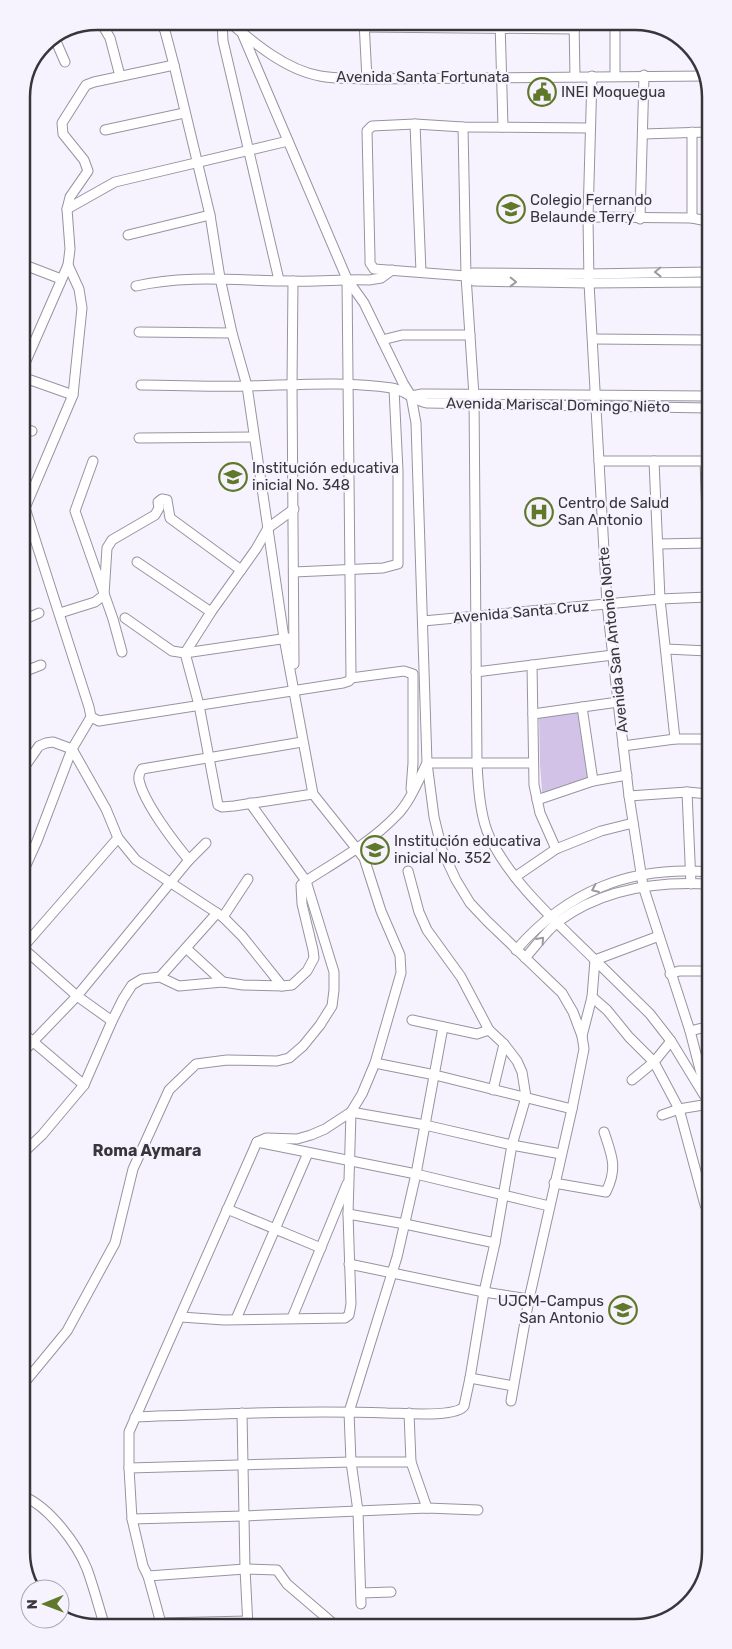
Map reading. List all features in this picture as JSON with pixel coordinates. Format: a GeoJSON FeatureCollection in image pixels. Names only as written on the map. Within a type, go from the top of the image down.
{"type":"FeatureCollection","features":[{"type":"Feature","properties":{"kind":"street"},"geometry":{"type":"LineString","coordinates":[[105,30],[110,38],[120,76]]}},
{"type":"Feature","properties":{"kind":"street"},"geometry":{"type":"LineString","coordinates":[[160,1619],[148,1576],[143,1566],[132,1519],[129,1432],[257,1142],[266,1138],[297,1139],[311,1136],[351,1112],[362,1094],[376,1063],[401,974],[400,955],[381,911],[364,858],[358,848],[313,794],[302,742],[289,638],[268,528],[246,386],[220,278],[210,215],[164,30]]}},
{"type":"Feature","properties":{"kind":"street"},"geometry":{"type":"LineString","coordinates":[[223,30],[279,280]]}},
{"type":"Feature","properties":{"kind":"street"},"geometry":{"type":"LineString","coordinates":[[238,30],[347,279],[364,302],[402,383],[411,396],[416,423],[427,763],[434,817],[442,850],[470,902],[516,950],[562,992],[573,1012],[582,1036],[584,1049],[528,1299],[511,1401]]}},
{"type":"Feature","properties":{"kind":"street","name":"Avenida Santa Fortunata"},"geometry":{"type":"LineString","coordinates":[[241,30],[278,58],[300,70],[321,76],[367,79],[698,76]]}},
{"type":"Feature","properties":{"kind":"street"},"geometry":{"type":"LineString","coordinates":[[364,30],[367,79]]}},
{"type":"Feature","properties":{"kind":"street"},"geometry":{"type":"LineString","coordinates":[[500,30],[503,127]]}},
{"type":"Feature","properties":{"kind":"street"},"geometry":{"type":"LineString","coordinates":[[574,30],[576,77]]}},
{"type":"Feature","properties":{"kind":"street"},"geometry":{"type":"LineString","coordinates":[[615,30],[615,76]]}},
{"type":"Feature","properties":{"kind":"street"},"geometry":{"type":"LineString","coordinates":[[57,44],[65,62]]}},
{"type":"Feature","properties":{"kind":"street"},"geometry":{"type":"LineString","coordinates":[[30,351],[68,265],[70,249],[67,209],[70,197],[88,171],[84,160],[63,134],[62,122],[86,85],[174,65]]}},
{"type":"Feature","properties":{"kind":"street","name":"Avenida San Antonio Norte"},"geometry":{"type":"LineString","coordinates":[[592,76],[588,217],[589,278],[594,339],[607,604],[629,796],[643,886],[690,1031],[702,1075]]}},
{"type":"Feature","properties":{"kind":"street"},"geometry":{"type":"LineString","coordinates":[[640,219],[644,76]]}},
{"type":"Feature","properties":{"kind":"street"},"geometry":{"type":"LineString","coordinates":[[105,130],[184,113]]}},
{"type":"Feature","properties":{"kind":"street"},"geometry":{"type":"LineString","coordinates":[[590,128],[463,127],[415,124],[372,126],[367,131],[370,263],[374,269],[466,276],[473,273],[702,280]]}},
{"type":"Feature","properties":{"kind":"street"},"geometry":{"type":"LineString","coordinates":[[415,124],[421,272]]}},
{"type":"Feature","properties":{"kind":"street"},"geometry":{"type":"LineString","coordinates":[[463,127],[466,276],[474,400],[477,763],[480,802],[490,837],[515,877],[650,1014],[670,1041],[702,1091]]}},
{"type":"Feature","properties":{"kind":"street"},"geometry":{"type":"LineString","coordinates":[[692,132],[692,218]]}},
{"type":"Feature","properties":{"kind":"street"},"geometry":{"type":"LineString","coordinates":[[643,134],[702,132]]}},
{"type":"Feature","properties":{"kind":"street"},"geometry":{"type":"LineString","coordinates":[[67,209],[115,182],[288,141]]}},
{"type":"Feature","properties":{"kind":"street"},"geometry":{"type":"LineString","coordinates":[[128,235],[210,215]]}},
{"type":"Feature","properties":{"kind":"street"},"geometry":{"type":"LineString","coordinates":[[588,217],[702,219]]}},
{"type":"Feature","properties":{"kind":"street"},"geometry":{"type":"LineString","coordinates":[[30,493],[73,395],[82,308],[79,289],[68,265]]}},
{"type":"Feature","properties":{"kind":"street"},"geometry":{"type":"LineString","coordinates":[[30,267],[61,279]]}},
{"type":"Feature","properties":{"kind":"street"},"geometry":{"type":"LineString","coordinates":[[136,286],[168,280],[220,278],[293,281],[381,278],[392,270]]}},
{"type":"Feature","properties":{"kind":"street"},"geometry":{"type":"LineString","coordinates":[[589,278],[702,272]]}},
{"type":"Feature","properties":{"kind":"street"},"geometry":{"type":"LineString","coordinates":[[347,279],[351,678]]}},
{"type":"Feature","properties":{"kind":"street"},"geometry":{"type":"LineString","coordinates":[[289,638],[294,572],[293,281]]}},
{"type":"Feature","properties":{"kind":"street"},"geometry":{"type":"LineString","coordinates":[[139,332],[232,333]]}},
{"type":"Feature","properties":{"kind":"street"},"geometry":{"type":"LineString","coordinates":[[382,340],[402,335],[470,335]]}},
{"type":"Feature","properties":{"kind":"street"},"geometry":{"type":"LineString","coordinates":[[594,339],[702,340]]}},
{"type":"Feature","properties":{"kind":"street"},"geometry":{"type":"LineString","coordinates":[[30,380],[73,395]]}},
{"type":"Feature","properties":{"kind":"street","name":"Avenida Mariscal Domingo Nieto"},"geometry":{"type":"LineString","coordinates":[[142,385],[246,386],[347,384],[394,388],[411,396],[422,394],[474,400],[596,400],[702,396]]}},
{"type":"Feature","properties":{"kind":"street"},"geometry":{"type":"LineString","coordinates":[[294,572],[383,568],[398,564],[398,471],[394,388]]}},
{"type":"Feature","properties":{"kind":"street","name":"Avenida Mariscal Domingo Nieto"},"geometry":{"type":"LineString","coordinates":[[596,400],[702,408]]}},
{"type":"Feature","properties":{"kind":"street"},"geometry":{"type":"LineString","coordinates":[[139,438],[254,437]]}},
{"type":"Feature","properties":{"kind":"street"},"geometry":{"type":"LineString","coordinates":[[93,461],[75,511],[122,652]]}},
{"type":"Feature","properties":{"kind":"street"},"geometry":{"type":"LineString","coordinates":[[654,461],[660,600],[675,739]]}},
{"type":"Feature","properties":{"kind":"street"},"geometry":{"type":"LineString","coordinates":[[599,462],[702,461]]}},
{"type":"Feature","properties":{"kind":"street"},"geometry":{"type":"LineString","coordinates":[[60,613],[95,602],[104,595],[107,548],[112,540],[155,515],[158,502],[162,499],[167,500],[170,518],[241,570]]}},
{"type":"Feature","properties":{"kind":"street"},"geometry":{"type":"LineString","coordinates":[[294,509],[268,528],[256,549],[185,652],[199,705],[218,805],[222,807],[250,804],[313,794]]}},
{"type":"Feature","properties":{"kind":"street"},"geometry":{"type":"LineString","coordinates":[[30,523],[90,707],[91,717],[72,750],[30,859]]}},
{"type":"Feature","properties":{"kind":"street"},"geometry":{"type":"LineString","coordinates":[[659,544],[702,543]]}},
{"type":"Feature","properties":{"kind":"street"},"geometry":{"type":"LineString","coordinates":[[137,562],[211,612]]}},
{"type":"Feature","properties":{"kind":"street","name":"Avenida Santa Cruz"},"geometry":{"type":"LineString","coordinates":[[423,621],[607,604],[702,598]]}},
{"type":"Feature","properties":{"kind":"street"},"geometry":{"type":"LineString","coordinates":[[30,617],[38,613]]}},
{"type":"Feature","properties":{"kind":"street"},"geometry":{"type":"LineString","coordinates":[[125,618],[172,651],[185,652],[289,638]]}},
{"type":"Feature","properties":{"kind":"street"},"geometry":{"type":"LineString","coordinates":[[666,649],[702,651]]}},
{"type":"Feature","properties":{"kind":"street"},"geometry":{"type":"LineString","coordinates":[[476,672],[613,655]]}},
{"type":"Feature","properties":{"kind":"street"},"geometry":{"type":"LineString","coordinates":[[30,669],[41,665]]}},
{"type":"Feature","properties":{"kind":"street"},"geometry":{"type":"LineString","coordinates":[[532,665],[534,785],[540,813],[556,849]]}},
{"type":"Feature","properties":{"kind":"street"},"geometry":{"type":"LineString","coordinates":[[91,717],[99,721],[294,689],[343,683],[351,678],[404,670],[413,674],[411,795]]}},
{"type":"Feature","properties":{"kind":"street"},"geometry":{"type":"LineString","coordinates":[[533,714],[618,702]]}},
{"type":"Feature","properties":{"kind":"street"},"geometry":{"type":"LineString","coordinates":[[582,707],[593,781]]}},
{"type":"Feature","properties":{"kind":"street"},"geometry":{"type":"LineString","coordinates":[[623,746],[675,739],[702,739]]}},
{"type":"Feature","properties":{"kind":"street"},"geometry":{"type":"LineString","coordinates":[[30,759],[39,746],[46,743],[53,742],[72,750],[106,809],[118,838],[136,860],[220,915],[242,936],[282,986]]}},
{"type":"Feature","properties":{"kind":"street"},"geometry":{"type":"LineString","coordinates":[[189,860],[172,839],[146,797],[139,778],[139,773],[142,769],[302,742]]}},
{"type":"Feature","properties":{"kind":"street"},"geometry":{"type":"LineString","coordinates":[[427,763],[534,763]]}},
{"type":"Feature","properties":{"kind":"street"},"geometry":{"type":"LineString","coordinates":[[30,1146],[42,1135],[84,1085],[122,999],[132,985],[142,979],[160,977],[179,986],[223,982],[243,986],[282,986],[292,985],[307,971],[314,958],[302,904],[301,885],[358,848],[397,815],[411,795],[427,763]]}},
{"type":"Feature","properties":{"kind":"street"},"geometry":{"type":"LineString","coordinates":[[537,800],[593,781],[627,775]]}},
{"type":"Feature","properties":{"kind":"street"},"geometry":{"type":"LineString","coordinates":[[629,796],[687,792],[702,793]]}},
{"type":"Feature","properties":{"kind":"street"},"geometry":{"type":"LineString","coordinates":[[687,792],[691,884]]}},
{"type":"Feature","properties":{"kind":"street"},"geometry":{"type":"LineString","coordinates":[[30,1376],[67,1331],[114,1243],[133,1169],[169,1090],[196,1064],[227,1060],[277,1061],[289,1058],[303,1046],[332,1006],[334,972],[306,881],[250,804]]}},
{"type":"Feature","properties":{"kind":"street"},"geometry":{"type":"LineString","coordinates":[[515,877],[556,849],[601,831],[633,823]]}},
{"type":"Feature","properties":{"kind":"street"},"geometry":{"type":"LineString","coordinates":[[30,940],[118,838]]}},
{"type":"Feature","properties":{"kind":"street"},"geometry":{"type":"LineString","coordinates":[[30,1044],[77,996],[206,842]]}},
{"type":"Feature","properties":{"kind":"street"},"geometry":{"type":"LineString","coordinates":[[135,1417],[242,1413],[454,1412],[462,1409],[470,1378],[512,1145],[526,1097],[522,1072],[517,1061],[490,1030],[461,977],[427,930],[419,912],[408,871]]}},
{"type":"Feature","properties":{"kind":"street"},"geometry":{"type":"LineString","coordinates":[[516,950],[551,915],[588,892],[611,882],[641,874],[702,872]]}},
{"type":"Feature","properties":{"kind":"street"},"geometry":{"type":"LineString","coordinates":[[160,977],[220,915],[248,879]]}},
{"type":"Feature","properties":{"kind":"street"},"geometry":{"type":"LineString","coordinates":[[525,958],[558,922],[587,904],[615,892],[643,886],[702,884]]}},
{"type":"Feature","properties":{"kind":"street"},"geometry":{"type":"LineString","coordinates":[[596,960],[659,936]]}},
{"type":"Feature","properties":{"kind":"street"},"geometry":{"type":"LineString","coordinates":[[186,949],[223,982]]}},
{"type":"Feature","properties":{"kind":"street"},"geometry":{"type":"LineString","coordinates":[[30,953],[77,996],[112,1021]]}},
{"type":"Feature","properties":{"kind":"street"},"geometry":{"type":"LineString","coordinates":[[582,1036],[592,997],[596,960]]}},
{"type":"Feature","properties":{"kind":"street"},"geometry":{"type":"LineString","coordinates":[[670,974],[679,971],[702,971]]}},
{"type":"Feature","properties":{"kind":"street"},"geometry":{"type":"LineString","coordinates":[[592,997],[607,1010],[629,1037],[654,1062],[680,1108],[702,1192]]}},
{"type":"Feature","properties":{"kind":"street"},"geometry":{"type":"LineString","coordinates":[[412,1020],[477,1034],[490,1030]]}},
{"type":"Feature","properties":{"kind":"street"},"geometry":{"type":"LineString","coordinates":[[361,1604],[358,1510],[351,1462],[348,1412],[392,1274],[405,1224],[436,1075],[443,1027]]}},
{"type":"Feature","properties":{"kind":"street"},"geometry":{"type":"LineString","coordinates":[[690,1031],[702,1028]]}},
{"type":"Feature","properties":{"kind":"street"},"geometry":{"type":"LineString","coordinates":[[32,1041],[84,1085]]}},
{"type":"Feature","properties":{"kind":"street"},"geometry":{"type":"LineString","coordinates":[[632,1080],[654,1062],[670,1041]]}},
{"type":"Feature","properties":{"kind":"street"},"geometry":{"type":"LineString","coordinates":[[493,1090],[504,1044]]}},
{"type":"Feature","properties":{"kind":"street"},"geometry":{"type":"LineString","coordinates":[[376,1063],[436,1075],[572,1109]]}},
{"type":"Feature","properties":{"kind":"street"},"geometry":{"type":"LineString","coordinates":[[662,1115],[680,1108],[702,1105]]}},
{"type":"Feature","properties":{"kind":"street"},"geometry":{"type":"LineString","coordinates":[[351,1112],[425,1125],[561,1154]]}},
{"type":"Feature","properties":{"kind":"street"},"geometry":{"type":"LineString","coordinates":[[181,1317],[236,1319],[344,1318],[349,1315],[351,1304],[348,1180],[351,1112]]}},
{"type":"Feature","properties":{"kind":"street"},"geometry":{"type":"LineString","coordinates":[[554,1183],[595,1192],[606,1192],[612,1180],[614,1160],[604,1132]]}},
{"type":"Feature","properties":{"kind":"street"},"geometry":{"type":"LineString","coordinates":[[257,1142],[416,1174],[549,1206]]}},
{"type":"Feature","properties":{"kind":"street"},"geometry":{"type":"LineString","coordinates":[[236,1319],[308,1153]]}},
{"type":"Feature","properties":{"kind":"street"},"geometry":{"type":"LineString","coordinates":[[292,1318],[348,1180]]}},
{"type":"Feature","properties":{"kind":"street"},"geometry":{"type":"LineString","coordinates":[[228,1209],[320,1248]]}},
{"type":"Feature","properties":{"kind":"street"},"geometry":{"type":"LineString","coordinates":[[348,1214],[494,1243]]}},
{"type":"Feature","properties":{"kind":"street"},"geometry":{"type":"LineString","coordinates":[[349,1264],[484,1292],[528,1299]]}},
{"type":"Feature","properties":{"kind":"street"},"geometry":{"type":"LineString","coordinates":[[470,1378],[513,1386]]}},
{"type":"Feature","properties":{"kind":"street"},"geometry":{"type":"LineString","coordinates":[[242,1413],[248,1619]]}},
{"type":"Feature","properties":{"kind":"street"},"geometry":{"type":"LineString","coordinates":[[408,1413],[411,1462],[427,1508]]}},
{"type":"Feature","properties":{"kind":"street"},"geometry":{"type":"LineString","coordinates":[[129,1468],[411,1462]]}},
{"type":"Feature","properties":{"kind":"street"},"geometry":{"type":"LineString","coordinates":[[30,1500],[52,1516],[86,1566],[102,1619]]}},
{"type":"Feature","properties":{"kind":"street"},"geometry":{"type":"LineString","coordinates":[[132,1519],[427,1508],[478,1510]]}},
{"type":"Feature","properties":{"kind":"street"},"geometry":{"type":"LineString","coordinates":[[148,1576],[245,1569],[277,1570],[287,1584],[328,1619]]}},
{"type":"Feature","properties":{"kind":"street"},"geometry":{"type":"LineString","coordinates":[[360,1593],[391,1592]]}},
{"type":"Feature","properties":{"kind":"shaded area"},"geometry":{"type":"Polygon","coordinates":[[[579,712],[588,778],[542,793],[539,717],[579,712]]]}},
{"type":"Feature","properties":{"kind":"place","name":"INEI Moquegua"},"geometry":{"type":"Point","coordinates":[542,92]}},
{"type":"Feature","properties":{"kind":"place","name":"Colegio Fernando Belaunde Terry"},"geometry":{"type":"Point","coordinates":[511,209]}},
{"type":"Feature","properties":{"kind":"place","name":"Institución educativa inicial No. 348"},"geometry":{"type":"Point","coordinates":[233,477]}},
{"type":"Feature","properties":{"kind":"place","name":"Centro de Salud San Antonio"},"geometry":{"type":"Point","coordinates":[539,512]}},
{"type":"Feature","properties":{"kind":"place","name":"Institución educativa inicial No. 352"},"geometry":{"type":"Point","coordinates":[375,850]}},
{"type":"Feature","properties":{"kind":"place","name":"UJCM-Campus San Antonio"},"geometry":{"type":"Point","coordinates":[623,1310]}},
{"type":"Feature","properties":{"kind":"district","name":"Roma Aymara"},"geometry":{"type":"Point","coordinates":[147,1150]}}]}
